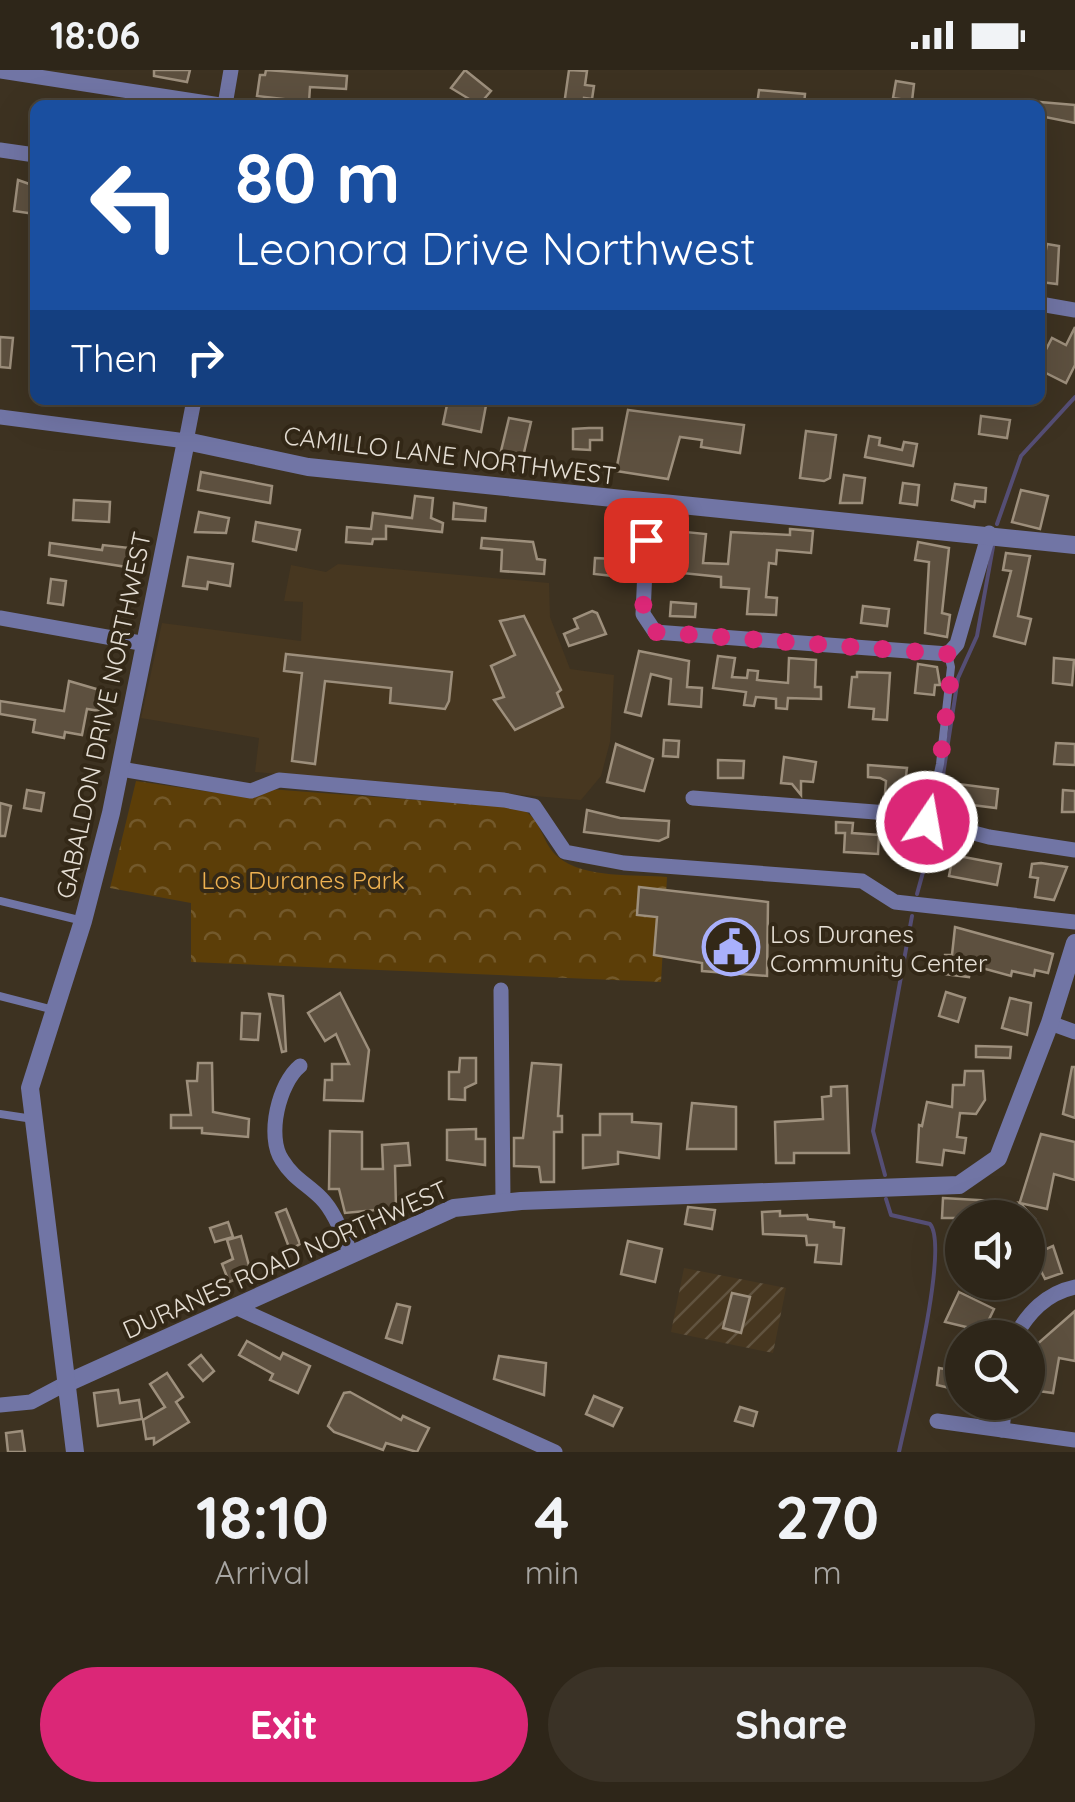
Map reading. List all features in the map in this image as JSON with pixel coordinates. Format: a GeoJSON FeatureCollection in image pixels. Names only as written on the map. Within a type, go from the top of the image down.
{"type":"FeatureCollection","features":[{"type":"Feature","properties":{"kind":"street"},"geometry":{"type":"LineString","coordinates":[[223,100],[231,70]]}},
{"type":"Feature","properties":{"kind":"street"},"geometry":{"type":"LineString","coordinates":[[0,71],[189,100]]}},
{"type":"Feature","properties":{"kind":"street"},"geometry":{"type":"LineString","coordinates":[[0,150],[30,154]]}},
{"type":"Feature","properties":{"kind":"street"},"geometry":{"type":"LineString","coordinates":[[1045,305],[1075,310]]}},
{"type":"Feature","properties":{"kind":"street","name":"GABALDON DRIVE NORTHWEST"},"geometry":{"type":"LineString","coordinates":[[75,1452],[30,1088],[83,921],[120,768],[193,405]]}},
{"type":"Feature","properties":{"kind":"street","name":"CAMILLO LANE NORTHWEST"},"geometry":{"type":"LineString","coordinates":[[0,417],[186,441],[308,467],[988,533],[1075,545]]}},
{"type":"Feature","properties":{"kind":"street"},"geometry":{"type":"LineString","coordinates":[[648,503],[643,614],[655,632],[948,654],[957,644],[988,533]]}},
{"type":"Feature","properties":{"kind":"street"},"geometry":{"type":"LineString","coordinates":[[0,618],[146,644]]}},
{"type":"Feature","properties":{"kind":"street"},"geometry":{"type":"LineString","coordinates":[[120,768],[251,791],[279,780],[504,800],[534,806],[565,852],[624,862],[862,881],[894,902],[1075,922]]}},
{"type":"Feature","properties":{"kind":"street"},"geometry":{"type":"LineString","coordinates":[[692,798],[865,810],[1075,850]]}},
{"type":"Feature","properties":{"kind":"street"},"geometry":{"type":"LineString","coordinates":[[1075,943],[1050,1023],[1075,1032]]}},
{"type":"Feature","properties":{"kind":"street"},"geometry":{"type":"LineString","coordinates":[[501,990],[503,1202]]}},
{"type":"Feature","properties":{"kind":"street","name":"DURANES ROAD NORTHWEST"},"geometry":{"type":"LineString","coordinates":[[0,1405],[31,1402],[454,1208],[503,1202],[959,1184],[998,1158],[1050,1023]]}},
{"type":"Feature","properties":{"kind":"street"},"geometry":{"type":"LineString","coordinates":[[300,1066],[286,1077],[277,1114],[278,1156],[298,1182],[322,1199],[352,1254]]}},
{"type":"Feature","properties":{"kind":"street"},"geometry":{"type":"LineString","coordinates":[[1024,1320],[1028,1313],[1062,1290],[1075,1286]]}},
{"type":"Feature","properties":{"kind":"street"},"geometry":{"type":"LineString","coordinates":[[235,1306],[535,1448],[555,1452]]}},
{"type":"Feature","properties":{"kind":"street"},"geometry":{"type":"LineString","coordinates":[[1002,1430],[1003,1420]]}},
{"type":"Feature","properties":{"kind":"street"},"geometry":{"type":"LineString","coordinates":[[936,1422],[1075,1440]]}},
{"type":"Feature","properties":{"kind":"lane"},"geometry":{"type":"LineString","coordinates":[[927,822],[940,764],[952,667],[948,654]]}},
{"type":"Feature","properties":{"kind":"lane"},"geometry":{"type":"LineString","coordinates":[[0,902],[83,921]]}},
{"type":"Feature","properties":{"kind":"lane"},"geometry":{"type":"LineString","coordinates":[[0,996],[54,1010]]}},
{"type":"Feature","properties":{"kind":"lane"},"geometry":{"type":"LineString","coordinates":[[0,1114],[33,1119]]}},
{"type":"Feature","properties":{"kind":"shaded area"},"geometry":{"type":"Polygon","coordinates":[[[338,564],[549,583],[550,617],[570,669],[614,675],[610,742],[601,776],[581,800],[255,772],[259,738],[141,718],[162,623],[301,641],[303,602],[284,601],[291,565],[326,572],[338,564]]]}},
{"type":"Feature","properties":{"kind":"shaded area"},"geometry":{"type":"Polygon","coordinates":[[[684,1268],[786,1288],[773,1353],[671,1332],[684,1268]]]}},
{"type":"Feature","properties":{"kind":"green space","name":"Los Duranes Park"},"geometry":{"type":"Polygon","coordinates":[[[136,781],[231,795],[269,789],[520,808],[533,818],[552,851],[569,864],[596,872],[667,877],[661,982],[191,962],[191,903],[110,888],[136,781]]]}},
{"type":"Feature","properties":{"kind":"building"},"geometry":{"type":"Polygon","coordinates":[[[154,70],[190,70],[187,82],[154,76],[154,70]]]}},
{"type":"Feature","properties":{"kind":"building"},"geometry":{"type":"Polygon","coordinates":[[[266,70],[347,76],[346,89],[310,87],[309,100],[257,96],[260,75],[265,75],[266,70]]]}},
{"type":"Feature","properties":{"kind":"building"},"geometry":{"type":"Polygon","coordinates":[[[465,70],[491,91],[483,100],[471,100],[451,88],[465,70]]]}},
{"type":"Feature","properties":{"kind":"building"},"geometry":{"type":"Polygon","coordinates":[[[569,70],[587,71],[585,85],[594,86],[592,99],[565,100],[569,70]]]}},
{"type":"Feature","properties":{"kind":"building"},"geometry":{"type":"Polygon","coordinates":[[[896,81],[914,84],[912,100],[893,98],[896,81]]]}},
{"type":"Feature","properties":{"kind":"building"},"geometry":{"type":"Polygon","coordinates":[[[759,90],[805,94],[804,100],[758,100],[759,90]]]}},
{"type":"Feature","properties":{"kind":"building"},"geometry":{"type":"Polygon","coordinates":[[[1045,102],[1075,105],[1075,123],[1045,117],[1045,102]]]}},
{"type":"Feature","properties":{"kind":"building"},"geometry":{"type":"Polygon","coordinates":[[[18,180],[30,184],[30,213],[14,211],[18,180]]]}},
{"type":"Feature","properties":{"kind":"building"},"geometry":{"type":"Polygon","coordinates":[[[1047,244],[1059,246],[1057,284],[1045,283],[1047,244]]]}},
{"type":"Feature","properties":{"kind":"building"},"geometry":{"type":"Polygon","coordinates":[[[1075,327],[1075,365],[1066,383],[1045,372],[1045,351],[1052,338],[1066,345],[1075,327]]]}},
{"type":"Feature","properties":{"kind":"building"},"geometry":{"type":"Polygon","coordinates":[[[0,337],[13,338],[10,368],[0,367],[0,337]]]}},
{"type":"Feature","properties":{"kind":"building"},"geometry":{"type":"Polygon","coordinates":[[[447,405],[486,405],[481,432],[443,424],[447,405]]]}},
{"type":"Feature","properties":{"kind":"building"},"geometry":{"type":"Polygon","coordinates":[[[628,410],[744,425],[740,453],[701,447],[702,440],[680,437],[668,479],[616,471],[628,410]]]}},
{"type":"Feature","properties":{"kind":"building"},"geometry":{"type":"Polygon","coordinates":[[[981,416],[1010,420],[1007,438],[979,434],[981,416]]]}},
{"type":"Feature","properties":{"kind":"building"},"geometry":{"type":"Polygon","coordinates":[[[509,418],[531,422],[523,457],[501,451],[509,418]]]}},
{"type":"Feature","properties":{"kind":"building"},"geometry":{"type":"Polygon","coordinates":[[[602,428],[602,440],[590,440],[590,450],[573,449],[573,429],[602,428]]]}},
{"type":"Feature","properties":{"kind":"building"},"geometry":{"type":"Polygon","coordinates":[[[806,431],[836,435],[830,478],[824,481],[800,478],[806,431]]]}},
{"type":"Feature","properties":{"kind":"building"},"geometry":{"type":"Polygon","coordinates":[[[869,436],[880,438],[879,445],[902,450],[904,442],[917,444],[913,466],[865,457],[869,436]]]}},
{"type":"Feature","properties":{"kind":"building"},"geometry":{"type":"Polygon","coordinates":[[[201,472],[272,486],[270,503],[198,490],[201,472]]]}},
{"type":"Feature","properties":{"kind":"building"},"geometry":{"type":"Polygon","coordinates":[[[844,475],[865,478],[862,503],[840,503],[844,475]]]}},
{"type":"Feature","properties":{"kind":"building"},"geometry":{"type":"Polygon","coordinates":[[[903,483],[919,485],[917,505],[900,503],[903,483]]]}},
{"type":"Feature","properties":{"kind":"building"},"geometry":{"type":"Polygon","coordinates":[[[955,484],[986,488],[985,502],[975,501],[974,507],[952,500],[955,484]]]}},
{"type":"Feature","properties":{"kind":"building"},"geometry":{"type":"Polygon","coordinates":[[[1021,490],[1048,496],[1040,529],[1012,522],[1021,490]]]}},
{"type":"Feature","properties":{"kind":"building"},"geometry":{"type":"Polygon","coordinates":[[[415,496],[433,498],[431,518],[443,523],[442,532],[386,526],[386,539],[373,539],[372,544],[346,542],[347,527],[371,529],[373,513],[412,518],[415,496]]]}},
{"type":"Feature","properties":{"kind":"building"},"geometry":{"type":"Polygon","coordinates":[[[74,500],[110,502],[109,522],[73,520],[74,500]]]}},
{"type":"Feature","properties":{"kind":"building"},"geometry":{"type":"Polygon","coordinates":[[[454,503],[486,508],[485,521],[453,519],[454,503]]]}},
{"type":"Feature","properties":{"kind":"building"},"geometry":{"type":"Polygon","coordinates":[[[199,512],[229,518],[226,533],[195,532],[199,512]]]}},
{"type":"Feature","properties":{"kind":"building"},"geometry":{"type":"Polygon","coordinates":[[[256,522],[300,530],[296,550],[253,541],[256,522]]]}},
{"type":"Feature","properties":{"kind":"building"},"geometry":{"type":"Polygon","coordinates":[[[607,525],[630,526],[629,553],[606,551],[607,525]]]}},
{"type":"Feature","properties":{"kind":"building"},"geometry":{"type":"Polygon","coordinates":[[[790,529],[813,531],[811,553],[777,550],[776,564],[769,563],[766,597],[777,598],[776,615],[747,614],[749,589],[721,587],[721,577],[672,572],[673,551],[684,552],[686,532],[706,534],[703,563],[728,564],[731,532],[790,535],[790,529]]]}},
{"type":"Feature","properties":{"kind":"building"},"geometry":{"type":"Polygon","coordinates":[[[482,538],[533,542],[537,559],[545,560],[544,574],[501,571],[502,550],[481,548],[482,538]]]}},
{"type":"Feature","properties":{"kind":"building"},"geometry":{"type":"Polygon","coordinates":[[[918,542],[949,548],[942,613],[950,615],[947,637],[925,633],[929,562],[915,560],[918,542]]]}},
{"type":"Feature","properties":{"kind":"building"},"geometry":{"type":"Polygon","coordinates":[[[50,543],[102,550],[103,545],[130,548],[127,567],[49,555],[50,543]]]}},
{"type":"Feature","properties":{"kind":"building"},"geometry":{"type":"Polygon","coordinates":[[[1006,553],[1030,556],[1018,616],[1031,619],[1025,644],[994,636],[1011,571],[1003,570],[1006,553]]]}},
{"type":"Feature","properties":{"kind":"building"},"geometry":{"type":"Polygon","coordinates":[[[188,557],[233,564],[230,586],[208,582],[207,589],[183,586],[188,557]]]}},
{"type":"Feature","properties":{"kind":"building"},"geometry":{"type":"Polygon","coordinates":[[[595,558],[614,559],[614,576],[594,574],[595,558]]]}},
{"type":"Feature","properties":{"kind":"building"},"geometry":{"type":"Polygon","coordinates":[[[51,579],[66,581],[63,605],[48,603],[51,579]]]}},
{"type":"Feature","properties":{"kind":"building"},"geometry":{"type":"Polygon","coordinates":[[[671,602],[696,604],[695,617],[670,616],[671,602]]]}},
{"type":"Feature","properties":{"kind":"building"},"geometry":{"type":"Polygon","coordinates":[[[863,606],[889,609],[887,626],[861,623],[863,606]]]}},
{"type":"Feature","properties":{"kind":"building"},"geometry":{"type":"Polygon","coordinates":[[[592,611],[597,613],[606,634],[569,646],[564,634],[578,628],[574,619],[592,611]]]}},
{"type":"Feature","properties":{"kind":"building"},"geometry":{"type":"Polygon","coordinates":[[[524,616],[561,690],[557,693],[563,707],[515,730],[494,700],[504,697],[491,666],[515,655],[500,621],[524,616]]]}},
{"type":"Feature","properties":{"kind":"building"},"geometry":{"type":"Polygon","coordinates":[[[639,651],[689,661],[687,687],[702,688],[701,707],[669,704],[671,679],[651,674],[641,716],[625,712],[639,651]]]}},
{"type":"Feature","properties":{"kind":"building"},"geometry":{"type":"Polygon","coordinates":[[[286,654],[452,672],[449,701],[445,709],[390,703],[391,688],[325,681],[315,764],[292,761],[302,673],[284,671],[286,654]]]}},
{"type":"Feature","properties":{"kind":"building"},"geometry":{"type":"Polygon","coordinates":[[[718,656],[735,658],[732,677],[747,678],[748,670],[758,671],[757,680],[788,683],[789,658],[816,660],[815,687],[821,687],[821,699],[788,698],[787,709],[776,708],[776,699],[756,697],[754,706],[744,705],[746,692],[713,688],[718,656]]]}},
{"type":"Feature","properties":{"kind":"building"},"geometry":{"type":"Polygon","coordinates":[[[1054,658],[1074,660],[1072,685],[1053,683],[1054,658]]]}},
{"type":"Feature","properties":{"kind":"building"},"geometry":{"type":"Polygon","coordinates":[[[918,664],[937,667],[940,685],[935,685],[934,695],[915,693],[918,664]]]}},
{"type":"Feature","properties":{"kind":"building"},"geometry":{"type":"Polygon","coordinates":[[[857,672],[890,673],[887,720],[873,719],[874,709],[849,707],[852,677],[857,677],[857,672]]]}},
{"type":"Feature","properties":{"kind":"building"},"geometry":{"type":"Polygon","coordinates":[[[69,681],[103,691],[100,711],[87,709],[82,735],[65,732],[64,738],[33,732],[35,720],[0,714],[0,701],[64,711],[69,681]]]}},
{"type":"Feature","properties":{"kind":"building"},"geometry":{"type":"Polygon","coordinates":[[[664,740],[679,741],[678,757],[663,756],[664,740]]]}},
{"type":"Feature","properties":{"kind":"building"},"geometry":{"type":"Polygon","coordinates":[[[1056,743],[1075,744],[1075,765],[1054,764],[1056,743]]]}},
{"type":"Feature","properties":{"kind":"building"},"geometry":{"type":"Polygon","coordinates":[[[616,744],[653,759],[644,791],[607,782],[616,744]]]}},
{"type":"Feature","properties":{"kind":"building"},"geometry":{"type":"Polygon","coordinates":[[[784,757],[816,762],[813,782],[801,781],[801,795],[792,784],[781,783],[784,757]]]}},
{"type":"Feature","properties":{"kind":"building"},"geometry":{"type":"Polygon","coordinates":[[[718,760],[744,761],[743,778],[718,778],[718,760]]]}},
{"type":"Feature","properties":{"kind":"building"},"geometry":{"type":"Polygon","coordinates":[[[868,765],[907,768],[903,800],[885,793],[886,781],[868,777],[868,765]]]}},
{"type":"Feature","properties":{"kind":"building"},"geometry":{"type":"Polygon","coordinates":[[[958,784],[998,789],[996,808],[956,803],[958,784]]]}},
{"type":"Feature","properties":{"kind":"building"},"geometry":{"type":"Polygon","coordinates":[[[27,790],[44,793],[41,811],[24,808],[27,790]]]}},
{"type":"Feature","properties":{"kind":"building"},"geometry":{"type":"Polygon","coordinates":[[[1063,790],[1075,791],[1075,812],[1062,812],[1063,790]]]}},
{"type":"Feature","properties":{"kind":"building"},"geometry":{"type":"Polygon","coordinates":[[[0,803],[11,806],[5,836],[0,836],[0,803]]]}},
{"type":"Feature","properties":{"kind":"building"},"geometry":{"type":"Polygon","coordinates":[[[587,810],[620,818],[669,821],[668,837],[659,841],[584,832],[587,810]]]}},
{"type":"Feature","properties":{"kind":"building"},"geometry":{"type":"Polygon","coordinates":[[[836,822],[853,823],[852,833],[879,835],[878,854],[844,852],[845,833],[836,833],[836,822]]]}},
{"type":"Feature","properties":{"kind":"building"},"geometry":{"type":"Polygon","coordinates":[[[953,855],[1001,864],[997,885],[949,876],[953,855]]]}},
{"type":"Feature","properties":{"kind":"building"},"geometry":{"type":"Polygon","coordinates":[[[1032,864],[1067,867],[1054,900],[1035,897],[1038,878],[1030,877],[1032,864]]]}},
{"type":"Feature","properties":{"kind":"building"},"geometry":{"type":"Polygon","coordinates":[[[639,887],[768,902],[767,976],[702,971],[702,963],[654,955],[657,917],[637,915],[639,887]]]}},
{"type":"Feature","properties":{"kind":"building"},"geometry":{"type":"Polygon","coordinates":[[[955,927],[1053,954],[1048,973],[1035,970],[1034,976],[1012,971],[1011,976],[971,965],[969,977],[943,974],[945,955],[952,955],[955,927]]]}},
{"type":"Feature","properties":{"kind":"building"},"geometry":{"type":"Polygon","coordinates":[[[946,992],[965,998],[958,1022],[939,1016],[946,992]]]}},
{"type":"Feature","properties":{"kind":"building"},"geometry":{"type":"Polygon","coordinates":[[[340,993],[369,1050],[363,1101],[324,1100],[325,1080],[332,1080],[332,1064],[349,1064],[336,1034],[325,1041],[308,1013],[340,993]]]}},
{"type":"Feature","properties":{"kind":"building"},"geometry":{"type":"Polygon","coordinates":[[[269,994],[283,996],[286,1051],[282,1052],[269,994]]]}},
{"type":"Feature","properties":{"kind":"building"},"geometry":{"type":"Polygon","coordinates":[[[1010,998],[1031,1003],[1027,1035],[1002,1028],[1010,998]]]}},
{"type":"Feature","properties":{"kind":"building"},"geometry":{"type":"Polygon","coordinates":[[[242,1013],[260,1014],[258,1040],[241,1039],[242,1013]]]}},
{"type":"Feature","properties":{"kind":"building"},"geometry":{"type":"Polygon","coordinates":[[[976,1046],[1011,1047],[1010,1058],[976,1057],[976,1046]]]}},
{"type":"Feature","properties":{"kind":"building"},"geometry":{"type":"Polygon","coordinates":[[[460,1058],[476,1058],[476,1083],[465,1088],[465,1100],[449,1099],[449,1072],[459,1072],[460,1058]]]}},
{"type":"Feature","properties":{"kind":"building"},"geometry":{"type":"Polygon","coordinates":[[[198,1063],[212,1063],[213,1112],[249,1119],[248,1137],[202,1133],[202,1128],[171,1128],[171,1115],[191,1115],[187,1081],[197,1081],[198,1063]]]}},
{"type":"Feature","properties":{"kind":"building"},"geometry":{"type":"Polygon","coordinates":[[[532,1063],[561,1065],[558,1116],[562,1116],[562,1132],[554,1132],[554,1182],[541,1182],[539,1167],[514,1166],[514,1138],[523,1138],[532,1063]]]}},
{"type":"Feature","properties":{"kind":"building"},"geometry":{"type":"Polygon","coordinates":[[[1075,1067],[1075,1118],[1063,1114],[1075,1067]]]}},
{"type":"Feature","properties":{"kind":"building"},"geometry":{"type":"Polygon","coordinates":[[[965,1071],[983,1071],[985,1100],[976,1114],[960,1113],[957,1137],[966,1138],[964,1153],[944,1150],[942,1165],[917,1162],[919,1125],[922,1126],[927,1102],[952,1107],[953,1085],[964,1085],[965,1071]]]}},
{"type":"Feature","properties":{"kind":"building"},"geometry":{"type":"Polygon","coordinates":[[[847,1086],[849,1153],[794,1153],[794,1163],[776,1163],[775,1122],[823,1119],[822,1097],[831,1096],[831,1087],[847,1086]]]}},
{"type":"Feature","properties":{"kind":"building"},"geometry":{"type":"Polygon","coordinates":[[[692,1103],[736,1107],[736,1149],[687,1149],[692,1103]]]}},
{"type":"Feature","properties":{"kind":"building"},"geometry":{"type":"Polygon","coordinates":[[[600,1114],[632,1114],[632,1122],[661,1124],[659,1158],[618,1152],[618,1164],[583,1168],[583,1135],[600,1135],[600,1114]]]}},
{"type":"Feature","properties":{"kind":"building"},"geometry":{"type":"Polygon","coordinates":[[[476,1129],[476,1139],[485,1139],[485,1165],[447,1160],[447,1130],[476,1129]]]}},
{"type":"Feature","properties":{"kind":"building"},"geometry":{"type":"Polygon","coordinates":[[[330,1131],[362,1132],[362,1169],[383,1169],[382,1145],[408,1143],[410,1165],[395,1166],[396,1208],[345,1213],[339,1189],[329,1189],[330,1131]]]}},
{"type":"Feature","properties":{"kind":"building"},"geometry":{"type":"Polygon","coordinates":[[[1041,1134],[1075,1142],[1075,1180],[1054,1174],[1047,1209],[1045,1200],[1021,1200],[1041,1134]]]}},
{"type":"Feature","properties":{"kind":"building"},"geometry":{"type":"Polygon","coordinates":[[[943,1198],[977,1200],[945,1200],[942,1218],[943,1198]]]}},
{"type":"Feature","properties":{"kind":"building"},"geometry":{"type":"Polygon","coordinates":[[[688,1207],[715,1210],[712,1229],[685,1224],[688,1207]]]}},
{"type":"Feature","properties":{"kind":"building"},"geometry":{"type":"Polygon","coordinates":[[[286,1209],[300,1244],[290,1250],[276,1213],[286,1209]]]}},
{"type":"Feature","properties":{"kind":"building"},"geometry":{"type":"Polygon","coordinates":[[[780,1211],[780,1216],[807,1215],[808,1219],[834,1222],[834,1227],[844,1228],[841,1264],[815,1262],[817,1245],[807,1245],[806,1236],[763,1234],[762,1212],[780,1211]]]}},
{"type":"Feature","properties":{"kind":"building"},"geometry":{"type":"Polygon","coordinates":[[[228,1222],[233,1237],[215,1242],[210,1228],[228,1222]]]}},
{"type":"Feature","properties":{"kind":"building"},"geometry":{"type":"Polygon","coordinates":[[[241,1236],[251,1273],[229,1282],[222,1264],[233,1259],[227,1240],[241,1236]]]}},
{"type":"Feature","properties":{"kind":"building"},"geometry":{"type":"Polygon","coordinates":[[[628,1241],[662,1249],[655,1282],[621,1274],[628,1241]]]}},
{"type":"Feature","properties":{"kind":"building"},"geometry":{"type":"Polygon","coordinates":[[[1053,1246],[1062,1273],[1045,1279],[1045,1250],[1053,1246]]]}},
{"type":"Feature","properties":{"kind":"building"},"geometry":{"type":"Polygon","coordinates":[[[732,1293],[750,1297],[741,1333],[723,1328],[732,1293]]]}},
{"type":"Feature","properties":{"kind":"building"},"geometry":{"type":"Polygon","coordinates":[[[955,1300],[975,1300],[994,1309],[989,1320],[946,1320],[955,1300]]]}},
{"type":"Feature","properties":{"kind":"building"},"geometry":{"type":"Polygon","coordinates":[[[397,1304],[410,1307],[402,1343],[386,1338],[397,1304]]]}},
{"type":"Feature","properties":{"kind":"building"},"geometry":{"type":"Polygon","coordinates":[[[1075,1311],[1075,1361],[1059,1358],[1053,1393],[1045,1392],[1045,1337],[1075,1311]]]}},
{"type":"Feature","properties":{"kind":"building"},"geometry":{"type":"Polygon","coordinates":[[[247,1341],[280,1359],[283,1353],[310,1366],[298,1393],[270,1380],[273,1374],[239,1355],[247,1341]]]}},
{"type":"Feature","properties":{"kind":"building"},"geometry":{"type":"Polygon","coordinates":[[[201,1355],[214,1371],[203,1381],[189,1365],[201,1355]]]}},
{"type":"Feature","properties":{"kind":"building"},"geometry":{"type":"Polygon","coordinates":[[[499,1356],[546,1363],[544,1395],[494,1379],[499,1356]]]}},
{"type":"Feature","properties":{"kind":"building"},"geometry":{"type":"Polygon","coordinates":[[[939,1368],[945,1369],[945,1387],[937,1385],[939,1368]]]}},
{"type":"Feature","properties":{"kind":"building"},"geometry":{"type":"Polygon","coordinates":[[[167,1373],[183,1397],[176,1402],[189,1422],[154,1444],[154,1438],[146,1439],[143,1420],[165,1407],[150,1384],[167,1373]]]}},
{"type":"Feature","properties":{"kind":"building"},"geometry":{"type":"Polygon","coordinates":[[[118,1390],[120,1403],[139,1400],[142,1419],[98,1426],[94,1393],[118,1390]]]}},
{"type":"Feature","properties":{"kind":"building"},"geometry":{"type":"Polygon","coordinates":[[[350,1392],[401,1420],[403,1416],[429,1428],[417,1452],[386,1443],[383,1450],[334,1432],[328,1426],[344,1393],[350,1392]]]}},
{"type":"Feature","properties":{"kind":"building"},"geometry":{"type":"Polygon","coordinates":[[[594,1396],[622,1408],[613,1426],[586,1414],[594,1396]]]}},
{"type":"Feature","properties":{"kind":"building"},"geometry":{"type":"Polygon","coordinates":[[[740,1407],[757,1412],[753,1426],[735,1421],[740,1407]]]}},
{"type":"Feature","properties":{"kind":"building"},"geometry":{"type":"Polygon","coordinates":[[[22,1431],[25,1452],[8,1452],[6,1433],[22,1431]]]}},
{"type":"Feature","properties":{"kind":"waterway"},"geometry":{"type":"LineString","coordinates":[[997,524],[1021,456],[1075,397]]}},
{"type":"Feature","properties":{"kind":"waterway"},"geometry":{"type":"LineString","coordinates":[[937,814],[958,678],[977,636],[993,547]]}},
{"type":"Feature","properties":{"kind":"waterway"},"geometry":{"type":"LineString","coordinates":[[917,894],[933,836]]}},
{"type":"Feature","properties":{"kind":"waterway"},"geometry":{"type":"LineString","coordinates":[[885,1175],[873,1131],[912,916]]}},
{"type":"Feature","properties":{"kind":"waterway"},"geometry":{"type":"LineString","coordinates":[[886,1199],[891,1215],[930,1224],[935,1239],[931,1296],[899,1452]]}},
{"type":"Feature","properties":{"kind":"place","name":"Los Duranes Community Center"},"geometry":{"type":"Point","coordinates":[731,947]}},
{"type":"Feature","properties":{"kind":"route"},"geometry":{"type":"LineString","coordinates":[[646,540],[643,614],[655,632],[948,654],[952,667],[940,764],[927,822]]}}]}
